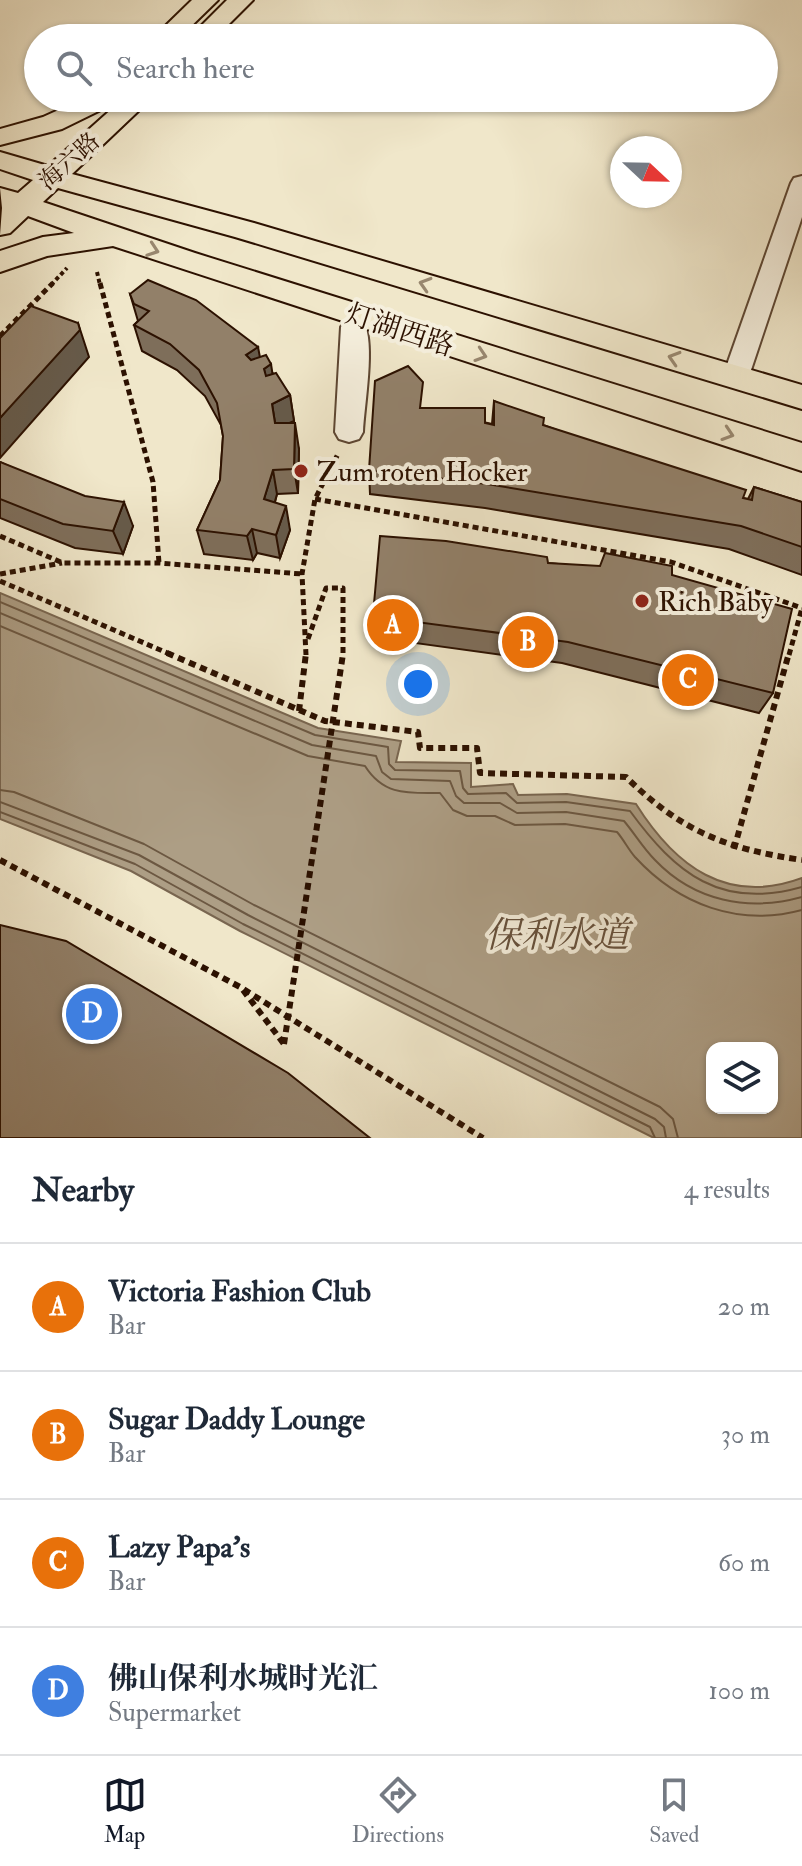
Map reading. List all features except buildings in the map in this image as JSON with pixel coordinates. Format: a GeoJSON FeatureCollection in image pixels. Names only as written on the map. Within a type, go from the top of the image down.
{"type":"FeatureCollection","features":[{"type":"Feature","properties":{"kind":"main road"},"geometry":{"type":"LineString","coordinates":[[180,24],[206,0]]}},
{"type":"Feature","properties":{"kind":"main road"},"geometry":{"type":"LineString","coordinates":[[216,24],[241,0]]}},
{"type":"Feature","properties":{"kind":"main road"},"geometry":{"type":"LineString","coordinates":[[0,137],[37,130],[80,112]]}},
{"type":"Feature","properties":{"kind":"main road","name":"海六路"},"geometry":{"type":"LineString","coordinates":[[5,205],[26,168],[87,112]]}},
{"type":"Feature","properties":{"kind":"main road","name":"海六路"},"geometry":{"type":"LineString","coordinates":[[26,168],[119,112]]}},
{"type":"Feature","properties":{"kind":"main road"},"geometry":{"type":"LineString","coordinates":[[128,112],[111,137],[110,163],[147,203]]}},
{"type":"Feature","properties":{"kind":"main road","name":"灯湖西路"},"geometry":{"type":"LineString","coordinates":[[26,168],[97,192],[147,203],[802,397]]}},
{"type":"Feature","properties":{"kind":"main road","name":"灯湖西路"},"geometry":{"type":"LineString","coordinates":[[5,205],[113,236],[802,457]]}},
{"type":"Feature","properties":{"kind":"main road"},"geometry":{"type":"LineString","coordinates":[[0,262],[43,247],[113,236]]}},
{"type":"Feature","properties":{"kind":"street"},"geometry":{"type":"LineString","coordinates":[[736,376],[802,183]]}},
{"type":"Feature","properties":{"kind":"street"},"geometry":{"type":"LineString","coordinates":[[349,432],[354,327]]}},
{"type":"Feature","properties":{"kind":"path"},"geometry":{"type":"LineString","coordinates":[[0,336],[67,268]]}},
{"type":"Feature","properties":{"kind":"path"},"geometry":{"type":"LineString","coordinates":[[97,272],[153,482],[159,563]]}},
{"type":"Feature","properties":{"kind":"path"},"geometry":{"type":"LineString","coordinates":[[299,711],[307,644],[302,574],[315,499],[349,432]]}},
{"type":"Feature","properties":{"kind":"path"},"geometry":{"type":"LineString","coordinates":[[315,499],[671,562],[802,608],[734,849]]}},
{"type":"Feature","properties":{"kind":"path"},"geometry":{"type":"LineString","coordinates":[[0,536],[63,563]]}},
{"type":"Feature","properties":{"kind":"path"},"geometry":{"type":"LineString","coordinates":[[0,574],[63,563],[159,563],[302,574]]}},
{"type":"Feature","properties":{"kind":"path"},"geometry":{"type":"LineString","coordinates":[[0,581],[325,721],[418,732],[420,748],[477,748],[480,773],[626,777],[654,806],[700,836],[734,849],[802,860]]}},
{"type":"Feature","properties":{"kind":"path"},"geometry":{"type":"LineString","coordinates":[[240,987],[284,1044],[343,654],[343,588],[326,588],[307,644]]}},
{"type":"Feature","properties":{"kind":"path"},"geometry":{"type":"LineString","coordinates":[[0,860],[240,987],[483,1138]]}},
{"type":"Feature","properties":{"kind":"water","name":"保利水道"},"geometry":{"type":"Polygon","coordinates":[[[0,593],[318,728],[401,741],[396,762],[471,763],[471,787],[513,784],[518,795],[567,794],[636,804],[668,846],[686,862],[706,875],[727,883],[750,887],[802,878],[802,1138],[654,1138],[240,931],[131,871],[0,819],[0,593]]]}},
{"type":"Feature","properties":{"kind":"place","name":"Zum roten Hocker"},"geometry":{"type":"Point","coordinates":[301,471]}},
{"type":"Feature","properties":{"kind":"place","name":"Rich Baby"},"geometry":{"type":"Point","coordinates":[642,601]}},
{"type":"Feature","properties":{"kind":"place","name":"Victoria Fashion Club"},"geometry":{"type":"Point","coordinates":[393,625]}},
{"type":"Feature","properties":{"kind":"place","name":"Sugar Daddy Lounge"},"geometry":{"type":"Point","coordinates":[528,642]}},
{"type":"Feature","properties":{"kind":"place","name":"Lazy Papa's"},"geometry":{"type":"Point","coordinates":[688,680]}},
{"type":"Feature","properties":{"kind":"place","name":"佛山保利水城时光汇"},"geometry":{"type":"Point","coordinates":[92,1014]}}]}
